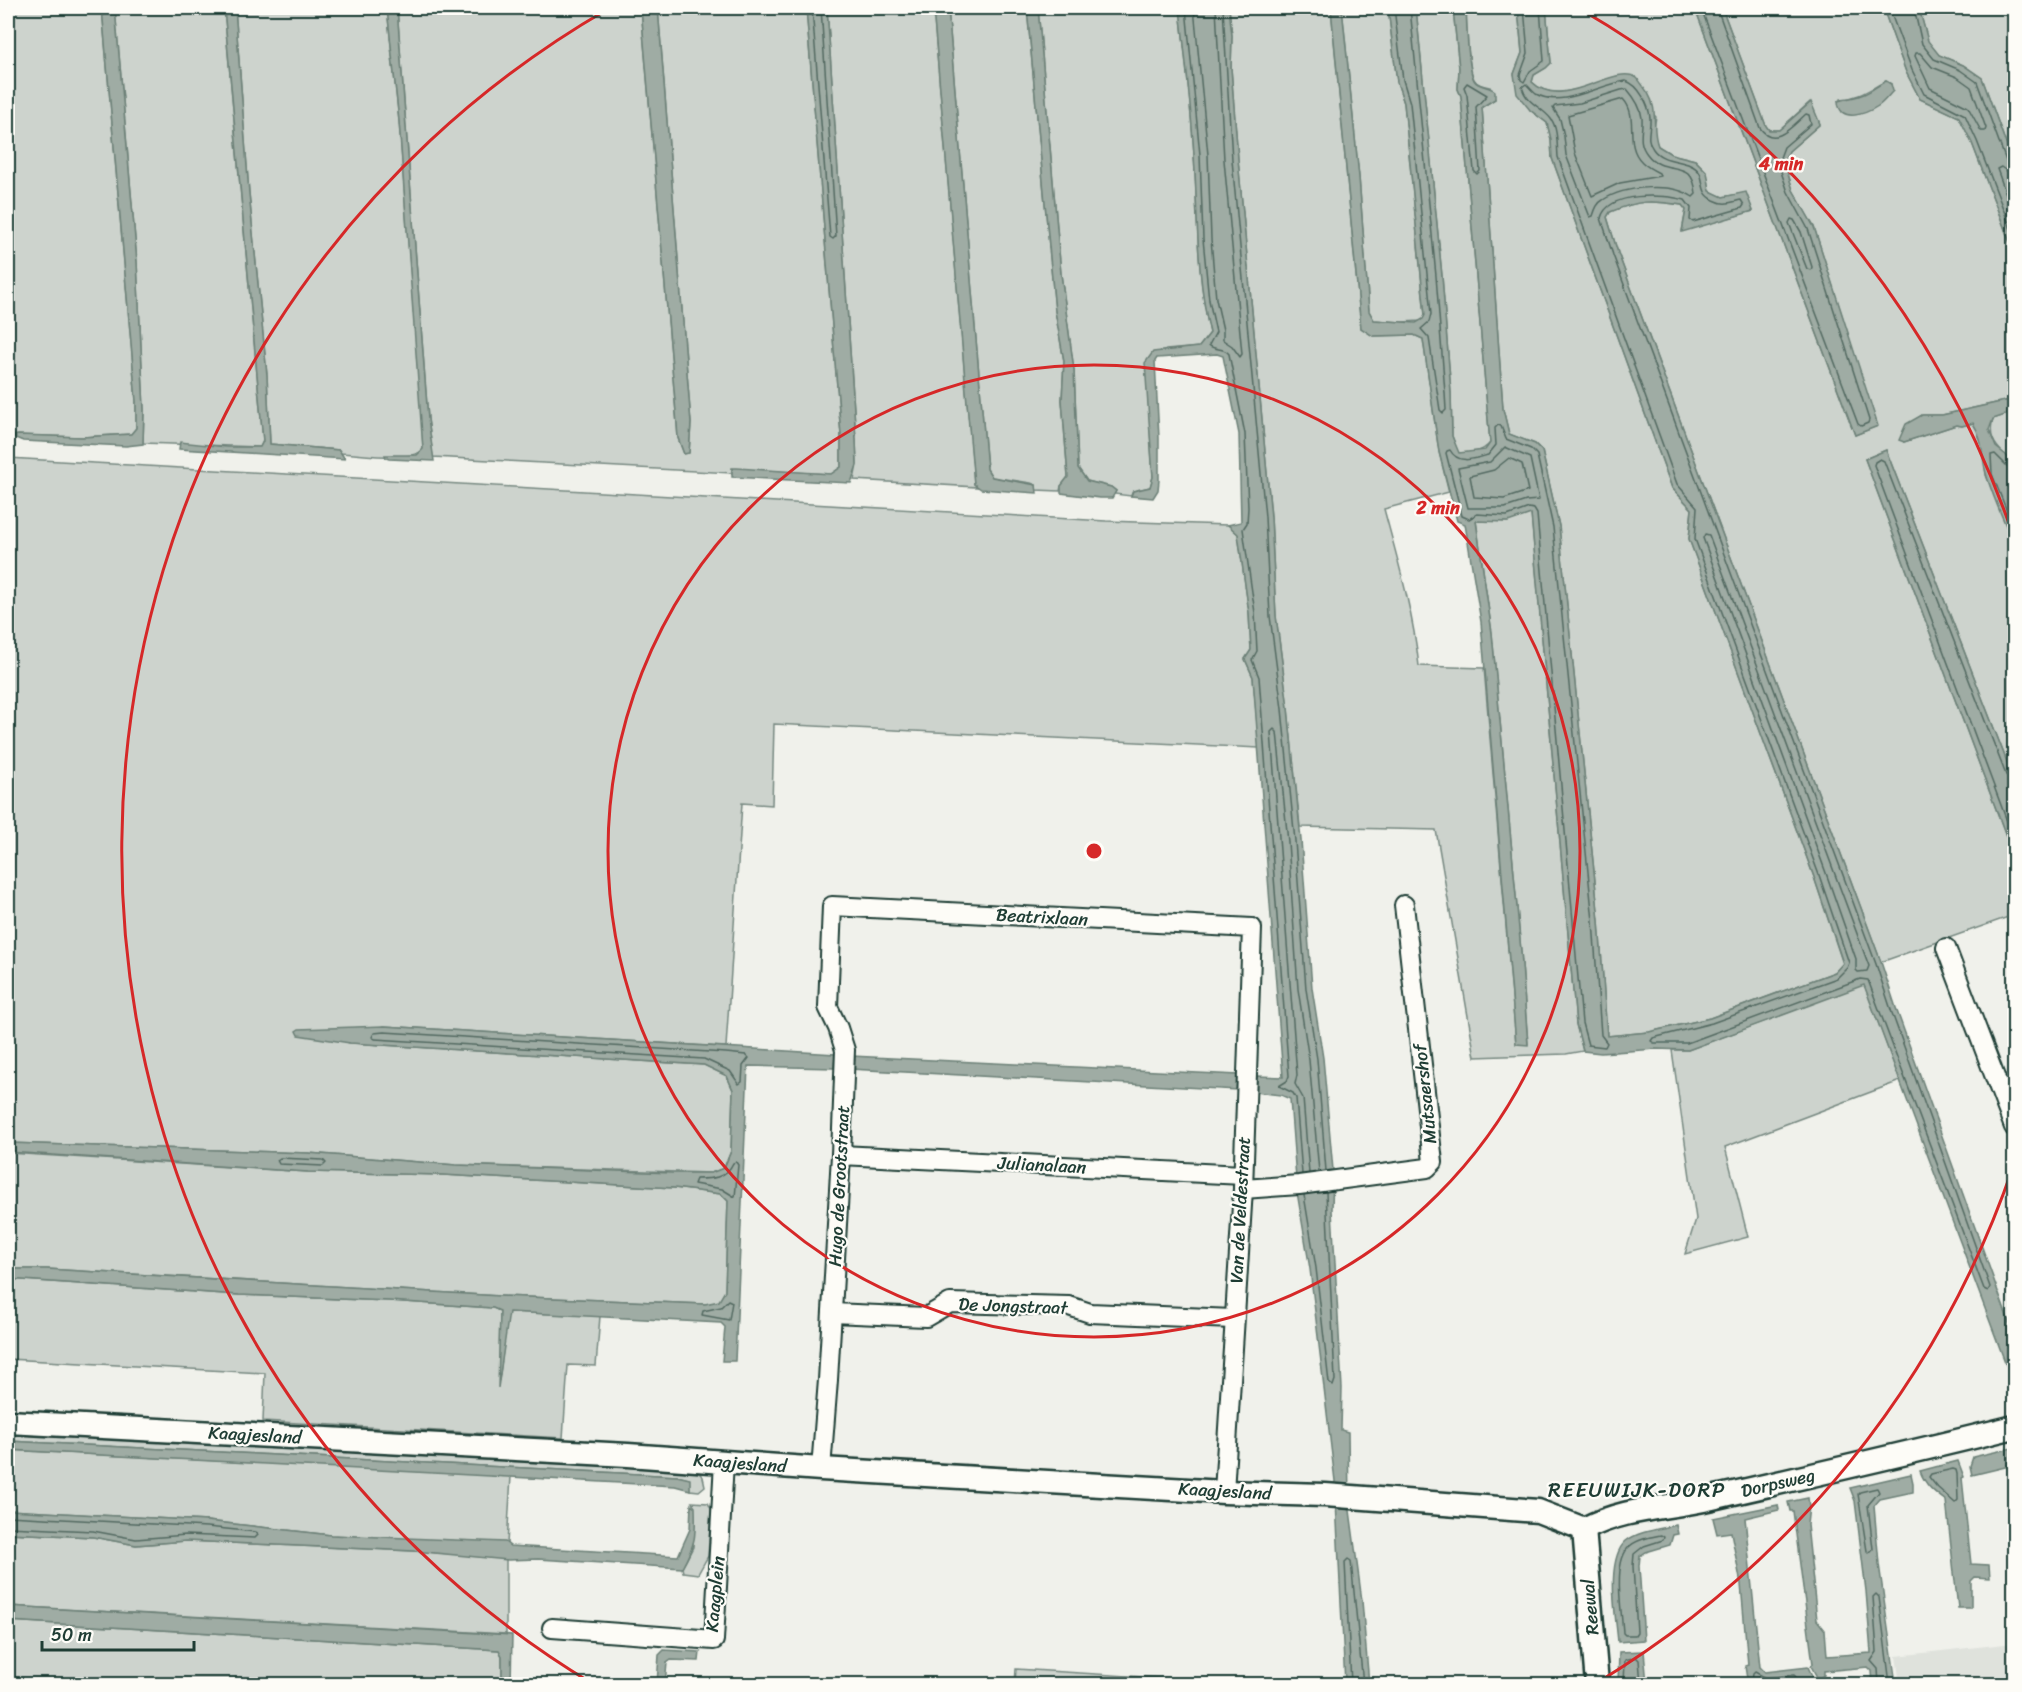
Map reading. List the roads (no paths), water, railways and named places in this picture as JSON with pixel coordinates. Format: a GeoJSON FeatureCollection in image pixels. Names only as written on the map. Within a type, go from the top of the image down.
{"type":"FeatureCollection","features":[{"type":"Feature","properties":{"kind":"street","name":"Mutsaershof"},"geometry":{"type":"LineString","coordinates":[[1243,1182],[1299,1185],[1427,1168],[1433,1162],[1404,905]]}},
{"type":"Feature","properties":{"kind":"street","name":"Beatrixlaan"},"geometry":{"type":"LineString","coordinates":[[832,906],[1252,928]]}},
{"type":"Feature","properties":{"kind":"street","name":"Hugo de Grootstraat"},"geometry":{"type":"LineString","coordinates":[[820,1468],[842,1155],[845,1050],[828,1007],[832,906]]}},
{"type":"Feature","properties":{"kind":"street","name":"Van de Veldestraat"},"geometry":{"type":"LineString","coordinates":[[1224,1492],[1243,1182],[1252,928]]}},
{"type":"Feature","properties":{"kind":"street"},"geometry":{"type":"LineString","coordinates":[[1946,948],[2014,1127]]}},
{"type":"Feature","properties":{"kind":"street","name":"Julianalaan"},"geometry":{"type":"LineString","coordinates":[[842,1155],[1243,1182]]}},
{"type":"Feature","properties":{"kind":"street","name":"De Jongstraat"},"geometry":{"type":"LineString","coordinates":[[832,1313],[926,1317],[950,1303],[1069,1306],[1090,1313],[1233,1319]]}},
{"type":"Feature","properties":{"kind":"street","name":"Kaagjesland"},"geometry":{"type":"LineString","coordinates":[[8,1422],[1224,1492],[1325,1495],[1538,1511],[1584,1529]]}},
{"type":"Feature","properties":{"kind":"street","name":"Dorpsweg"},"geometry":{"type":"LineString","coordinates":[[1584,1529],[1606,1518],[1639,1510],[1700,1501],[2014,1427]]}},
{"type":"Feature","properties":{"kind":"street","name":"Kaagplein"},"geometry":{"type":"LineString","coordinates":[[552,1628],[714,1640],[724,1462]]}},
{"type":"Feature","properties":{"kind":"street","name":"Reewal"},"geometry":{"type":"LineString","coordinates":[[1584,1529],[1597,1684]]}},
{"type":"Feature","properties":{"kind":"water"},"geometry":{"type":"Polygon","coordinates":[[[102,8],[115,8],[137,262],[144,410],[143,444],[126,446],[23,441],[13,437],[18,435],[82,437],[131,434],[136,428],[136,401],[102,8]]]}},
{"type":"Feature","properties":{"kind":"water"},"geometry":{"type":"Polygon","coordinates":[[[224,8],[235,8],[249,193],[267,375],[270,444],[339,450],[345,459],[179,449],[180,442],[227,447],[260,447],[263,441],[224,8]]]}},
{"type":"Feature","properties":{"kind":"water"},"geometry":{"type":"Polygon","coordinates":[[[387,8],[397,8],[428,419],[434,461],[389,459],[385,455],[417,455],[423,449],[399,121],[387,8]]]}},
{"type":"Feature","properties":{"kind":"water"},"geometry":{"type":"Polygon","coordinates":[[[641,8],[658,8],[691,423],[689,453],[684,454],[678,438],[641,8]]]}},
{"type":"Feature","properties":{"kind":"water"},"geometry":{"type":"Polygon","coordinates":[[[806,8],[827,8],[856,440],[857,465],[851,483],[732,477],[732,468],[831,474],[841,467],[841,435],[806,8]]]}},
{"type":"Feature","properties":{"kind":"water"},"geometry":{"type":"Polygon","coordinates":[[[933,8],[948,8],[987,469],[992,477],[1036,485],[1037,493],[981,489],[974,484],[933,8]]]}},
{"type":"Feature","properties":{"kind":"water"},"geometry":{"type":"Polygon","coordinates":[[[1027,8],[1038,8],[1061,274],[1074,370],[1078,468],[1087,481],[1111,487],[1116,491],[1112,498],[1061,493],[1061,486],[1068,477],[1062,400],[1064,361],[1055,311],[1027,8]]]}},
{"type":"Feature","properties":{"kind":"water"},"geometry":{"type":"Polygon","coordinates":[[[1180,8],[1229,8],[1238,159],[1271,517],[1276,616],[1288,708],[1312,988],[1323,1058],[1333,1170],[1332,1210],[1342,1388],[1341,1430],[1348,1432],[1349,1503],[1362,1601],[1369,1684],[1345,1684],[1335,1481],[1310,1269],[1297,1192],[1290,1099],[1281,1095],[1255,1092],[1256,1076],[1283,1077],[1253,677],[1245,659],[1251,650],[1249,613],[1238,534],[1228,525],[1241,522],[1239,434],[1223,356],[1217,354],[1157,358],[1155,361],[1159,438],[1158,490],[1153,498],[1131,496],[1133,491],[1150,487],[1153,477],[1145,363],[1153,352],[1199,347],[1210,333],[1202,289],[1193,136],[1180,8]]]}},
{"type":"Feature","properties":{"kind":"water"},"geometry":{"type":"Polygon","coordinates":[[[1331,8],[1342,8],[1359,177],[1369,311],[1374,320],[1416,323],[1425,315],[1404,103],[1397,82],[1388,8],[1416,8],[1442,276],[1452,436],[1459,453],[1485,450],[1490,443],[1461,96],[1458,89],[1459,68],[1453,8],[1466,8],[1469,56],[1474,80],[1495,91],[1495,99],[1482,107],[1503,409],[1509,434],[1535,444],[1542,451],[1559,526],[1599,921],[1607,1036],[1649,1032],[1710,1018],[1835,972],[1843,963],[1814,877],[1689,539],[1692,509],[1672,488],[1552,158],[1547,123],[1530,110],[1517,94],[1514,74],[1522,53],[1518,8],[1546,8],[1551,63],[1534,75],[1532,82],[1544,90],[1558,92],[1573,90],[1615,76],[1627,75],[1637,78],[1648,93],[1653,106],[1658,146],[1671,154],[1695,160],[1707,172],[1710,191],[1723,197],[1746,192],[1753,211],[1682,232],[1686,210],[1682,205],[1661,202],[1638,203],[1610,212],[1607,217],[1618,253],[1881,962],[2014,1336],[2014,1386],[1864,985],[1688,1050],[1656,1049],[1601,1053],[1583,1051],[1576,1024],[1531,514],[1508,522],[1476,521],[1492,633],[1521,951],[1528,1045],[1516,1044],[1481,622],[1465,524],[1457,521],[1439,452],[1423,339],[1414,335],[1373,336],[1361,328],[1331,8]]]}},
{"type":"Feature","properties":{"kind":"water"},"geometry":{"type":"Polygon","coordinates":[[[1695,8],[1722,8],[1769,130],[1779,130],[1811,102],[1820,124],[1789,151],[1784,162],[1793,190],[1814,227],[1878,426],[1855,435],[1695,8]]]}},
{"type":"Feature","properties":{"kind":"water"},"geometry":{"type":"Polygon","coordinates":[[[1883,8],[1919,8],[1928,41],[1939,55],[1963,65],[1982,78],[2014,166],[2014,253],[1972,143],[1959,117],[1920,99],[1906,72],[1883,8]]]}},
{"type":"Feature","properties":{"kind":"water"},"geometry":{"type":"Polygon","coordinates":[[[1886,81],[1891,84],[1893,91],[1882,103],[1860,114],[1843,113],[1838,101],[1864,94],[1886,81]]]}},
{"type":"Feature","properties":{"kind":"water"},"geometry":{"type":"Polygon","coordinates":[[[2014,399],[2014,412],[1993,419],[1989,430],[1996,447],[2014,466],[2014,543],[1990,485],[1981,443],[1973,423],[1956,425],[1904,442],[1899,440],[1906,424],[1922,415],[1942,415],[2014,399]]]}},
{"type":"Feature","properties":{"kind":"water"},"geometry":{"type":"Polygon","coordinates":[[[1886,450],[2014,780],[2014,857],[1865,459],[1886,450]]]}},
{"type":"Feature","properties":{"kind":"water"},"geometry":{"type":"Polygon","coordinates":[[[384,1026],[835,1054],[834,1068],[748,1066],[735,1361],[722,1361],[725,1327],[721,1323],[509,1312],[498,1388],[500,1311],[493,1308],[239,1295],[8,1279],[8,1269],[47,1269],[500,1296],[705,1304],[719,1301],[725,1291],[728,1201],[721,1194],[674,1188],[443,1175],[308,1172],[8,1152],[8,1143],[308,1153],[456,1165],[711,1173],[724,1168],[731,1151],[733,1090],[727,1076],[704,1065],[350,1043],[298,1035],[296,1031],[299,1029],[384,1026]]]}},
{"type":"Feature","properties":{"kind":"water"},"geometry":{"type":"Polygon","coordinates":[[[851,1056],[1238,1075],[1238,1090],[850,1069],[851,1056]]]}},
{"type":"Feature","properties":{"kind":"water"},"geometry":{"type":"Polygon","coordinates":[[[8,1441],[677,1476],[690,1479],[690,1490],[675,1486],[8,1450],[8,1441]]]}},
{"type":"Feature","properties":{"kind":"water"},"geometry":{"type":"Polygon","coordinates":[[[2012,1448],[2014,1465],[1972,1475],[1970,1466],[1973,1457],[2012,1448]]]}},
{"type":"Feature","properties":{"kind":"water"},"geometry":{"type":"Polygon","coordinates":[[[1958,1461],[1964,1477],[1962,1478],[1971,1564],[1989,1565],[1990,1578],[1975,1577],[1971,1581],[1971,1608],[1958,1608],[1946,1501],[1930,1488],[1920,1471],[1958,1461]]]}},
{"type":"Feature","properties":{"kind":"water"},"geometry":{"type":"Polygon","coordinates":[[[1911,1474],[1913,1492],[1880,1499],[1874,1506],[1879,1564],[1896,1684],[1873,1684],[1872,1671],[1868,1667],[1824,1671],[1824,1675],[1818,1679],[1811,1666],[1813,1664],[1793,1511],[1790,1511],[1788,1502],[1808,1498],[1807,1525],[1817,1620],[1825,1630],[1827,1656],[1871,1653],[1855,1501],[1850,1488],[1911,1474]]]}},
{"type":"Feature","properties":{"kind":"water"},"geometry":{"type":"Polygon","coordinates":[[[691,1504],[695,1507],[694,1539],[682,1568],[538,1559],[508,1560],[414,1551],[186,1541],[136,1545],[93,1537],[8,1533],[8,1510],[207,1521],[331,1535],[505,1542],[510,1546],[678,1556],[690,1529],[691,1504]]]}},
{"type":"Feature","properties":{"kind":"water"},"geometry":{"type":"Polygon","coordinates":[[[1778,1505],[1779,1510],[1745,1518],[1760,1667],[1765,1672],[1808,1667],[1814,1680],[1739,1684],[1738,1680],[1747,1679],[1745,1666],[1748,1665],[1741,1584],[1731,1532],[1717,1534],[1713,1518],[1778,1505]]]}},
{"type":"Feature","properties":{"kind":"water"},"geometry":{"type":"Polygon","coordinates":[[[1676,1525],[1678,1534],[1673,1535],[1670,1545],[1640,1556],[1644,1640],[1618,1642],[1613,1589],[1616,1561],[1620,1549],[1626,1541],[1637,1535],[1676,1525]]]}},
{"type":"Feature","properties":{"kind":"water"},"geometry":{"type":"Polygon","coordinates":[[[8,1606],[512,1635],[511,1684],[502,1684],[502,1656],[499,1650],[8,1621],[8,1606]]]}},
{"type":"Feature","properties":{"kind":"water"},"geometry":{"type":"Polygon","coordinates":[[[664,1650],[700,1652],[699,1661],[671,1660],[667,1663],[665,1684],[657,1684],[659,1655],[664,1650]]]}},
{"type":"Feature","properties":{"kind":"water"},"geometry":{"type":"Polygon","coordinates":[[[1644,1651],[1647,1684],[1618,1684],[1619,1652],[1644,1651]]]}},
{"type":"Feature","properties":{"kind":"district","name":"REEUWIJK-DORP"},"geometry":{"type":"Point","coordinates":[1637,1490]}}]}
